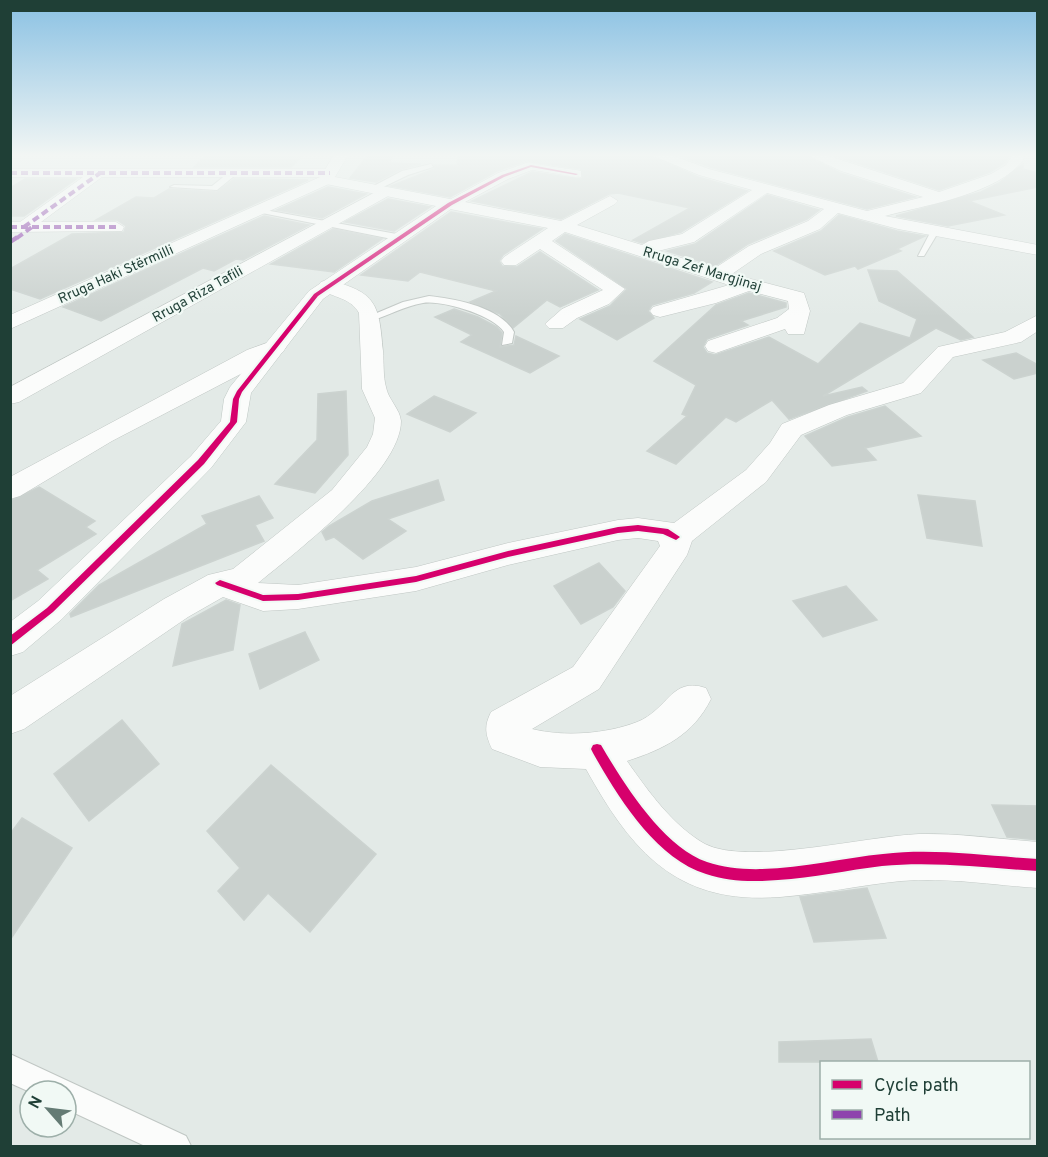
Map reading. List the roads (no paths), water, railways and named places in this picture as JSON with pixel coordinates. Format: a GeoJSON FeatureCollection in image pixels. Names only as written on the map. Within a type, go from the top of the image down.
{"type":"FeatureCollection","features":[{"type":"Feature","properties":{"kind":"street"},"geometry":{"type":"LineString","coordinates":[[10,243],[22,227],[48,209]]}},
{"type":"Feature","properties":{"kind":"street","name":"Rruga Riza Tafili"},"geometry":{"type":"LineString","coordinates":[[10,397],[327,224],[350,209]]}},
{"type":"Feature","properties":{"kind":"street"},"geometry":{"type":"LineString","coordinates":[[10,642],[50,610],[201,462],[233,422],[234,400],[239,392],[316,295],[443,209]]}},
{"type":"Feature","properties":{"kind":"street","name":"Rruga Zef Margjinaj"},"geometry":{"type":"LineString","coordinates":[[476,209],[563,226],[718,275],[748,285],[798,312],[784,322],[716,345]]}},
{"type":"Feature","properties":{"kind":"street"},"geometry":{"type":"LineString","coordinates":[[510,261],[563,226],[595,209]]}},
{"type":"Feature","properties":{"kind":"street"},"geometry":{"type":"LineString","coordinates":[[644,252],[655,245],[688,238],[733,209]]}},
{"type":"Feature","properties":{"kind":"street"},"geometry":{"type":"LineString","coordinates":[[718,275],[755,250],[814,225],[834,209]]}},
{"type":"Feature","properties":{"kind":"street"},"geometry":{"type":"LineString","coordinates":[[844,209],[935,231],[1038,250]]}},
{"type":"Feature","properties":{"kind":"street"},"geometry":{"type":"LineString","coordinates":[[867,215],[889,209]]}},
{"type":"Feature","properties":{"kind":"street","name":"Rruga Haki Stërmilli"},"geometry":{"type":"LineString","coordinates":[[10,323],[257,210]]}},
{"type":"Feature","properties":{"kind":"street"},"geometry":{"type":"LineString","coordinates":[[22,227],[116,227]]}},
{"type":"Feature","properties":{"kind":"street"},"geometry":{"type":"LineString","coordinates":[[540,241],[615,289],[605,297],[564,314],[556,324]]}},
{"type":"Feature","properties":{"kind":"street"},"geometry":{"type":"LineString","coordinates":[[660,311],[709,299],[748,285]]}},
{"type":"Feature","properties":{"kind":"street"},"geometry":{"type":"LineString","coordinates":[[10,717],[176,608],[220,583],[242,579],[342,497],[379,449],[386,434],[388,418],[374,389],[370,318],[365,304],[340,289],[328,286]]}},
{"type":"Feature","properties":{"kind":"street"},"geometry":{"type":"LineString","coordinates":[[676,537],[748,482],[784,444],[791,430],[813,419],[912,388],[946,352],[987,345],[1013,337],[1038,321]]}},
{"type":"Feature","properties":{"kind":"street"},"geometry":{"type":"LineString","coordinates":[[10,490],[87,443],[209,382],[249,357],[275,347]]}},
{"type":"Feature","properties":{"kind":"street"},"geometry":{"type":"LineString","coordinates":[[220,583],[263,598],[298,597],[416,579],[508,554],[618,531],[638,528],[665,531],[676,537]]}},
{"type":"Feature","properties":{"kind":"street"},"geometry":{"type":"LineString","coordinates":[[676,537],[676,547],[586,678],[505,724],[506,736],[519,745],[552,750],[597,749],[624,744],[660,731],[681,713],[692,699]]}},
{"type":"Feature","properties":{"kind":"street"},"geometry":{"type":"LineString","coordinates":[[597,749],[639,813],[687,859],[705,868],[754,875],[907,858],[1038,865]]}},
{"type":"Feature","properties":{"kind":"lane"},"geometry":{"type":"LineString","coordinates":[[257,210],[402,238]]}},
{"type":"Feature","properties":{"kind":"lane"},"geometry":{"type":"LineString","coordinates":[[921,254],[935,231]]}},
{"type":"Feature","properties":{"kind":"lane"},"geometry":{"type":"LineString","coordinates":[[370,318],[428,299],[504,323],[509,332],[506,343]]}},
{"type":"Feature","properties":{"kind":"lane"},"geometry":{"type":"LineString","coordinates":[[10,1068],[33,1079]]}},
{"type":"Feature","properties":{"kind":"lane"},"geometry":{"type":"LineString","coordinates":[[78,1100],[176,1146]]}}]}
